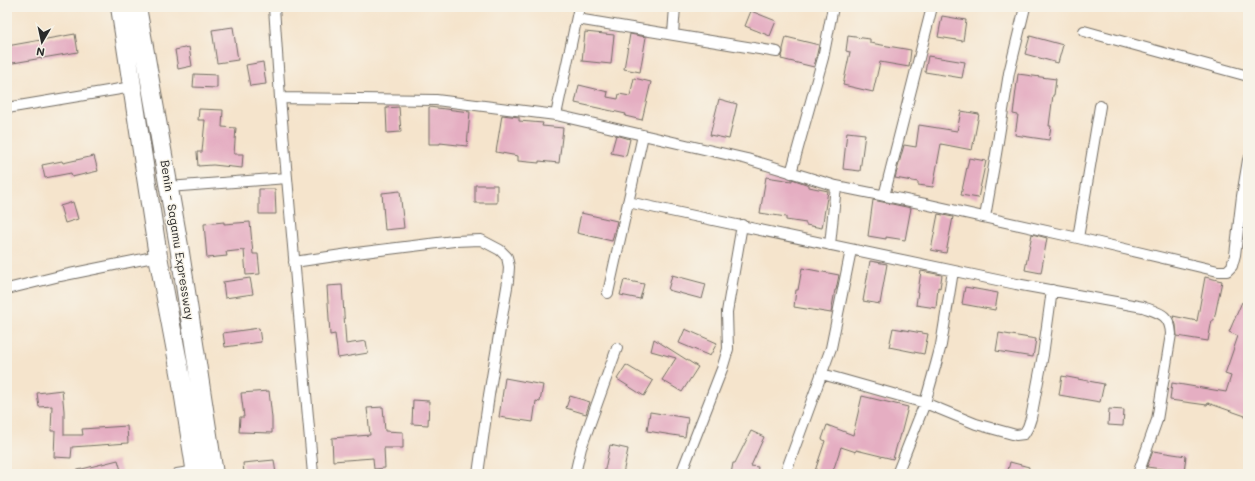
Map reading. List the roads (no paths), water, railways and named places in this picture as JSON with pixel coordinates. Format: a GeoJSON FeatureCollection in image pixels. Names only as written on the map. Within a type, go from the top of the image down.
{"type":"FeatureCollection","features":[{"type":"Feature","properties":{"kind":"highway"},"geometry":{"type":"LineString","coordinates":[[120,7],[158,256],[181,378],[196,472]]}},
{"type":"Feature","properties":{"kind":"highway","name":"Benin - Sagamu Expressway"},"geometry":{"type":"LineString","coordinates":[[137,7],[168,187],[214,474]]}},
{"type":"Feature","properties":{"kind":"street"},"geometry":{"type":"LineString","coordinates":[[274,7],[280,98],[313,474]]}},
{"type":"Feature","properties":{"kind":"street"},"geometry":{"type":"LineString","coordinates":[[556,115],[579,7]]}},
{"type":"Feature","properties":{"kind":"street"},"geometry":{"type":"LineString","coordinates":[[673,34],[675,7]]}},
{"type":"Feature","properties":{"kind":"street"},"geometry":{"type":"LineString","coordinates":[[791,173],[823,58],[833,7]]}},
{"type":"Feature","properties":{"kind":"street"},"geometry":{"type":"LineString","coordinates":[[884,196],[932,7]]}},
{"type":"Feature","properties":{"kind":"street"},"geometry":{"type":"LineString","coordinates":[[985,217],[1008,73],[1025,7]]}},
{"type":"Feature","properties":{"kind":"street"},"geometry":{"type":"LineString","coordinates":[[577,19],[777,52]]}},
{"type":"Feature","properties":{"kind":"street"},"geometry":{"type":"LineString","coordinates":[[1084,31],[1248,76]]}},
{"type":"Feature","properties":{"kind":"street"},"geometry":{"type":"LineString","coordinates":[[7,108],[132,87]]}},
{"type":"Feature","properties":{"kind":"street"},"geometry":{"type":"LineString","coordinates":[[280,98],[436,100],[556,115],[747,159],[836,186],[985,217],[1218,271],[1227,271],[1232,266],[1235,255],[1248,160]]}},
{"type":"Feature","properties":{"kind":"street"},"geometry":{"type":"LineString","coordinates":[[1078,238],[1100,106]]}},
{"type":"Feature","properties":{"kind":"street"},"geometry":{"type":"LineString","coordinates":[[608,293],[643,135]]}},
{"type":"Feature","properties":{"kind":"street"},"geometry":{"type":"LineString","coordinates":[[168,187],[287,178]]}},
{"type":"Feature","properties":{"kind":"street"},"geometry":{"type":"LineString","coordinates":[[830,246],[836,186]]}},
{"type":"Feature","properties":{"kind":"street"},"geometry":{"type":"LineString","coordinates":[[628,202],[742,225],[830,246],[952,271],[1143,307],[1163,315],[1168,320],[1171,327],[1171,334],[1157,420],[1138,474]]}},
{"type":"Feature","properties":{"kind":"street"},"geometry":{"type":"LineString","coordinates":[[681,474],[722,369],[728,349],[727,312],[742,225]]}},
{"type":"Feature","properties":{"kind":"street"},"geometry":{"type":"LineString","coordinates":[[294,262],[454,241],[481,240],[500,250],[507,257],[509,267],[508,281],[489,395],[478,474]]}},
{"type":"Feature","properties":{"kind":"street"},"geometry":{"type":"LineString","coordinates":[[785,474],[831,348],[851,250]]}},
{"type":"Feature","properties":{"kind":"street"},"geometry":{"type":"LineString","coordinates":[[7,289],[60,276],[158,256]]}},
{"type":"Feature","properties":{"kind":"street"},"geometry":{"type":"LineString","coordinates":[[898,474],[925,403],[941,345],[952,271]]}},
{"type":"Feature","properties":{"kind":"street"},"geometry":{"type":"LineString","coordinates":[[822,374],[925,403],[976,424],[1016,436],[1024,434],[1031,418],[1043,355],[1052,290]]}},
{"type":"Feature","properties":{"kind":"street"},"geometry":{"type":"LineString","coordinates":[[575,474],[581,448],[617,348]]}},
{"type":"Feature","properties":{"kind":"street"},"geometry":{"type":"LineString","coordinates":[[177,474],[196,472]]}}]}
